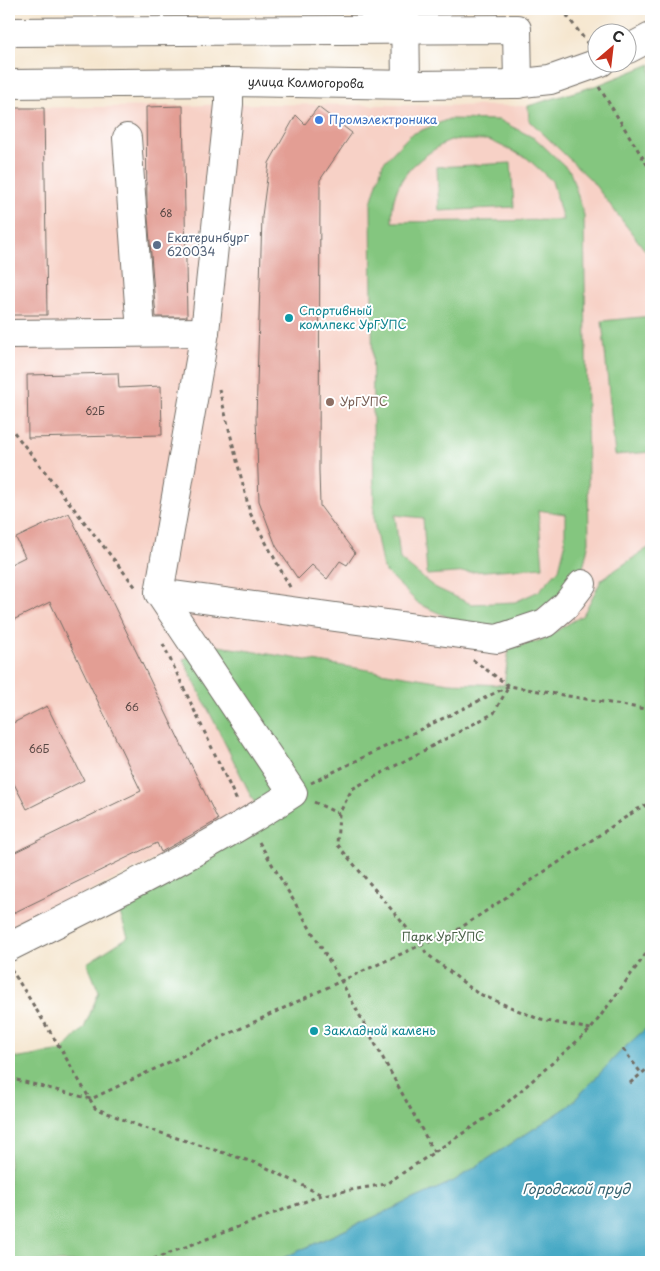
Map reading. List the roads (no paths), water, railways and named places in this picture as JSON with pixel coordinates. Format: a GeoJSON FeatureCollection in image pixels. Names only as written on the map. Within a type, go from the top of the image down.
{"type":"FeatureCollection","features":[{"type":"Feature","properties":{"kind":"street"},"geometry":{"type":"LineString","coordinates":[[9,32],[293,19],[405,19],[518,29],[518,84]]}},
{"type":"Feature","properties":{"kind":"street"},"geometry":{"type":"LineString","coordinates":[[405,19],[406,85]]}},
{"type":"Feature","properties":{"kind":"street"},"geometry":{"type":"LineString","coordinates":[[638,44],[651,37]]}},
{"type":"Feature","properties":{"kind":"street","name":"улица Колмогорова"},"geometry":{"type":"LineString","coordinates":[[9,84],[229,82],[406,85],[518,84],[550,80],[588,68]]}},
{"type":"Feature","properties":{"kind":"street"},"geometry":{"type":"LineString","coordinates":[[9,947],[114,895],[247,823],[293,793],[149,592],[205,332],[229,104],[229,82]]}},
{"type":"Feature","properties":{"kind":"street"},"geometry":{"type":"LineString","coordinates":[[127,138],[141,332]]}},
{"type":"Feature","properties":{"kind":"street"},"geometry":{"type":"LineString","coordinates":[[9,334],[205,332]]}},
{"type":"Feature","properties":{"kind":"street"},"geometry":{"type":"LineString","coordinates":[[149,592],[497,639],[545,624],[566,605],[582,584]]}},
{"type":"Feature","properties":{"kind":"water","name":"Городской пруд"},"geometry":{"type":"Polygon","coordinates":[[[651,1024],[651,1262],[274,1262],[454,1181],[569,1106],[623,1049],[651,1024]]]}},
{"type":"Feature","properties":{"kind":"place","name":"Промэлектроника"},"geometry":{"type":"Point","coordinates":[319,120]}},
{"type":"Feature","properties":{"kind":"place","name":"Екатеринбург 620034"},"geometry":{"type":"Point","coordinates":[157,245]}},
{"type":"Feature","properties":{"kind":"place","name":"Спортивный комлпекс УрГУПС"},"geometry":{"type":"Point","coordinates":[289,318]}},
{"type":"Feature","properties":{"kind":"place","name":"УрГУПС"},"geometry":{"type":"Point","coordinates":[330,402]}},
{"type":"Feature","properties":{"kind":"place","name":"Закладной камень"},"geometry":{"type":"Point","coordinates":[314,1031]}},
{"type":"Feature","properties":{"kind":"park label","name":"Парк УрГУПС"},"geometry":{"type":"Point","coordinates":[443,937]}}]}
